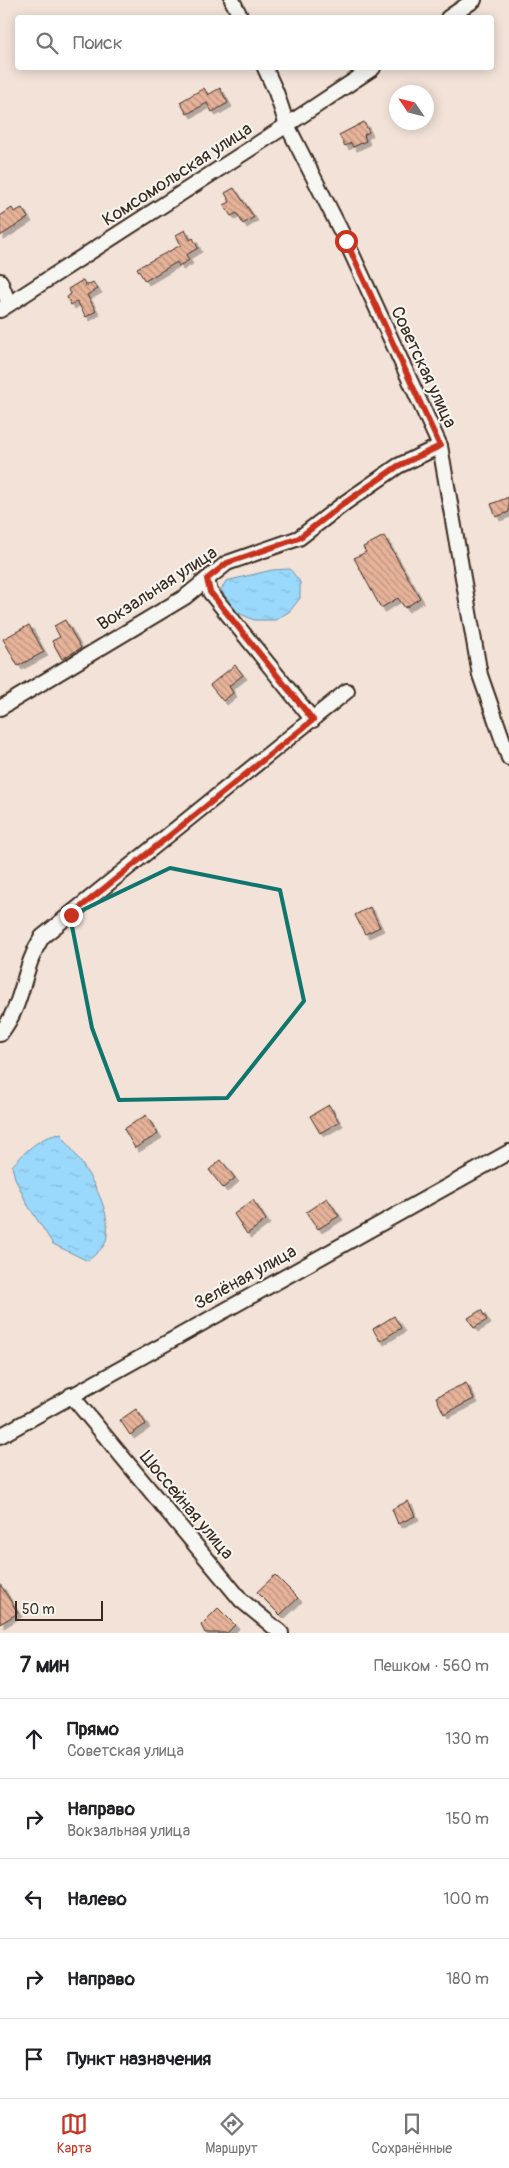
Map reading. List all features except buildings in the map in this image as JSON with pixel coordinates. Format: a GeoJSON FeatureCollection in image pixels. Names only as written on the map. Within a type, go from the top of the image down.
{"type":"FeatureCollection","features":[{"type":"Feature","properties":{"kind":"street"},"geometry":{"type":"LineString","coordinates":[[232,0],[240,15]]}},
{"type":"Feature","properties":{"kind":"street"},"geometry":{"type":"LineString","coordinates":[[452,15],[474,0]]}},
{"type":"Feature","properties":{"kind":"street","name":"Советская улица"},"geometry":{"type":"LineString","coordinates":[[265,70],[276,92],[287,126],[346,241],[440,446],[480,675],[509,758]]}},
{"type":"Feature","properties":{"kind":"street","name":"Комсомольская улица"},"geometry":{"type":"LineString","coordinates":[[5,307],[287,126],[370,70]]}},
{"type":"Feature","properties":{"kind":"street"},"geometry":{"type":"LineString","coordinates":[[0,281],[5,307]]}},
{"type":"Feature","properties":{"kind":"street","name":"Вокзальная улица"},"geometry":{"type":"LineString","coordinates":[[0,708],[184,597],[227,563],[299,538],[398,466],[440,446]]}},
{"type":"Feature","properties":{"kind":"street"},"geometry":{"type":"LineString","coordinates":[[207,579],[210,592],[313,720]]}},
{"type":"Feature","properties":{"kind":"street"},"geometry":{"type":"LineString","coordinates":[[0,1034],[12,1020],[19,1004],[26,970],[33,952],[42,937],[347,692]]}},
{"type":"Feature","properties":{"kind":"street","name":"Зелёная улица"},"geometry":{"type":"LineString","coordinates":[[0,1436],[509,1152]]}},
{"type":"Feature","properties":{"kind":"street","name":"Шоссейная улица"},"geometry":{"type":"LineString","coordinates":[[72,1395],[241,1600],[281,1633]]}},
{"type":"Feature","properties":{"kind":"highlighted area"},"geometry":{"type":"Polygon","coordinates":[[[170,868],[280,890],[304,1001],[227,1098],[119,1100],[92,1028],[70,916],[170,868]]]}},
{"type":"Feature","properties":{"kind":"water"},"geometry":{"type":"Polygon","coordinates":[[[290,569],[300,582],[300,598],[290,611],[275,620],[254,620],[234,611],[221,590],[226,581],[272,570],[290,569]]]}},
{"type":"Feature","properties":{"kind":"water"},"geometry":{"type":"Polygon","coordinates":[[[61,1134],[94,1184],[105,1213],[107,1227],[105,1244],[88,1261],[53,1244],[27,1204],[15,1178],[12,1166],[40,1141],[53,1135],[61,1134]]]}},
{"type":"Feature","properties":{"kind":"route"},"geometry":{"type":"LineString","coordinates":[[71,915],[313,720],[210,592],[207,579],[227,563],[299,538],[398,466],[440,446],[346,241]]}}]}
